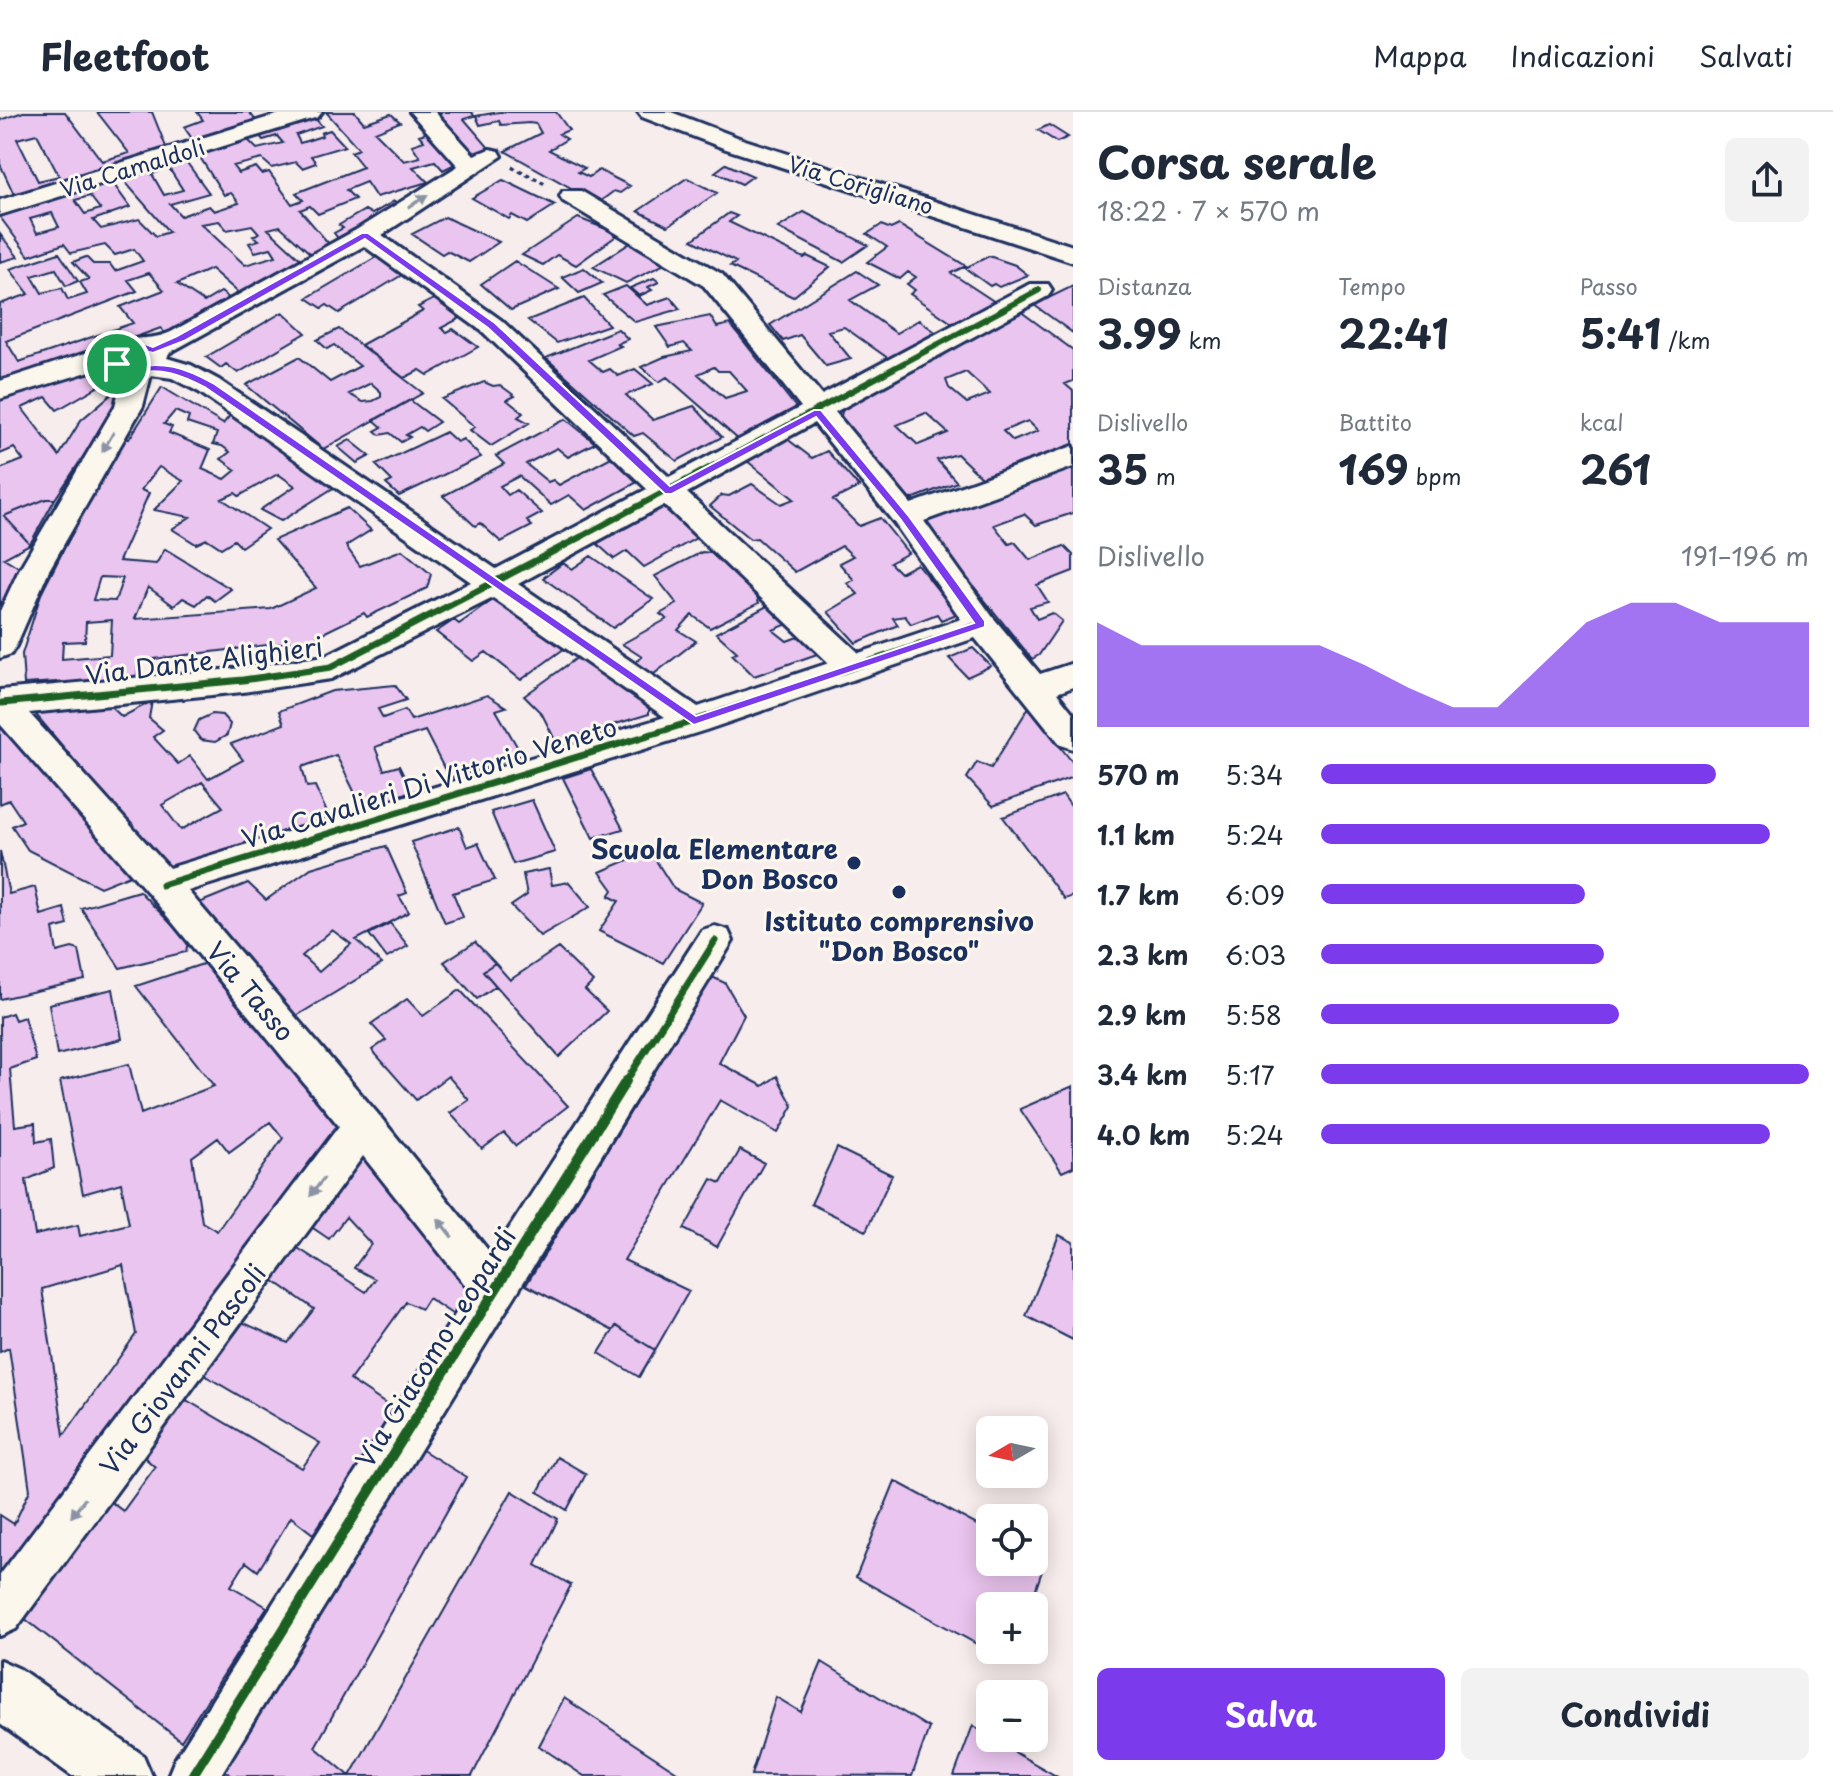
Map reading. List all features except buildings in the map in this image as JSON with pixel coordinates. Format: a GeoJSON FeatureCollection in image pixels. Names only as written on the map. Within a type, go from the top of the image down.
{"type":"FeatureCollection","features":[{"type":"Feature","properties":{"kind":"main road"},"geometry":{"type":"LineString","coordinates":[[0,1689],[122,1776]]}},
{"type":"Feature","properties":{"kind":"street","name":"Via Camaldoli"},"geometry":{"type":"LineString","coordinates":[[0,208],[310,112]]}},
{"type":"Feature","properties":{"kind":"street"},"geometry":{"type":"LineString","coordinates":[[0,390],[141,360],[365,235],[480,161],[422,112]]}},
{"type":"Feature","properties":{"kind":"street","name":"Via Corigliano"},"geometry":{"type":"LineString","coordinates":[[650,112],[734,144],[1073,254]]}},
{"type":"Feature","properties":{"kind":"street"},"geometry":{"type":"LineString","coordinates":[[572,196],[713,280],[905,517],[981,624],[1073,736]]}},
{"type":"Feature","properties":{"kind":"street"},"geometry":{"type":"LineString","coordinates":[[365,235],[492,326],[853,667]]}},
{"type":"Feature","properties":{"kind":"street","name":"Via Dante Alighieri"},"geometry":{"type":"LineString","coordinates":[[1,702],[243,680],[331,667],[818,412],[1039,290]]}},
{"type":"Feature","properties":{"kind":"street"},"geometry":{"type":"LineString","coordinates":[[141,360],[181,370],[222,394],[694,721]]}},
{"type":"Feature","properties":{"kind":"street"},"geometry":{"type":"LineString","coordinates":[[0,646],[34,570],[129,406],[141,360]]}},
{"type":"Feature","properties":{"kind":"street"},"geometry":{"type":"LineString","coordinates":[[905,517],[1073,456]]}},
{"type":"Feature","properties":{"kind":"street","name":"Via Cavalieri Di Vittorio Veneto"},"geometry":{"type":"LineString","coordinates":[[162,885],[694,721],[981,624]]}},
{"type":"Feature","properties":{"kind":"street"},"geometry":{"type":"LineString","coordinates":[[1036,688],[1073,675]]}},
{"type":"Feature","properties":{"kind":"street","name":"Via Tasso"},"geometry":{"type":"LineString","coordinates":[[1,702],[162,885],[363,1125],[494,1289]]}},
{"type":"Feature","properties":{"kind":"street","name":"Via Giacomo Leopardi"},"geometry":{"type":"LineString","coordinates":[[192,1776],[494,1289],[715,941]]}},
{"type":"Feature","properties":{"kind":"street","name":"Via Giovanni Pascoli"},"geometry":{"type":"LineString","coordinates":[[0,1613],[363,1125]]}},
{"type":"Feature","properties":{"kind":"path"},"geometry":{"type":"LineString","coordinates":[[480,161],[572,196]]}},
{"type":"Feature","properties":{"kind":"cycle path"},"geometry":{"type":"LineString","coordinates":[[2,703],[243,680],[331,667],[494,584],[1039,290]]}},
{"type":"Feature","properties":{"kind":"cycle path"},"geometry":{"type":"LineString","coordinates":[[162,885],[694,721],[981,624]]}},
{"type":"Feature","properties":{"kind":"cycle path"},"geometry":{"type":"LineString","coordinates":[[192,1776],[494,1289],[715,941]]}},
{"type":"Feature","properties":{"kind":"place","name":"Scuola Elementare Don Bosco"},"geometry":{"type":"Point","coordinates":[854,863]}},
{"type":"Feature","properties":{"kind":"place","name":"Istituto comprensivo \"Don Bosco\""},"geometry":{"type":"Point","coordinates":[899,892]}},
{"type":"Feature","properties":{"kind":"route"},"geometry":{"type":"LineString","coordinates":[[365,235],[492,326],[669,491],[818,412],[905,517],[981,624],[694,721],[209,386],[181,370],[150,366],[131,371],[117,364],[118,355],[126,349],[144,346],[153,350],[180,338],[365,235]]}}]}
